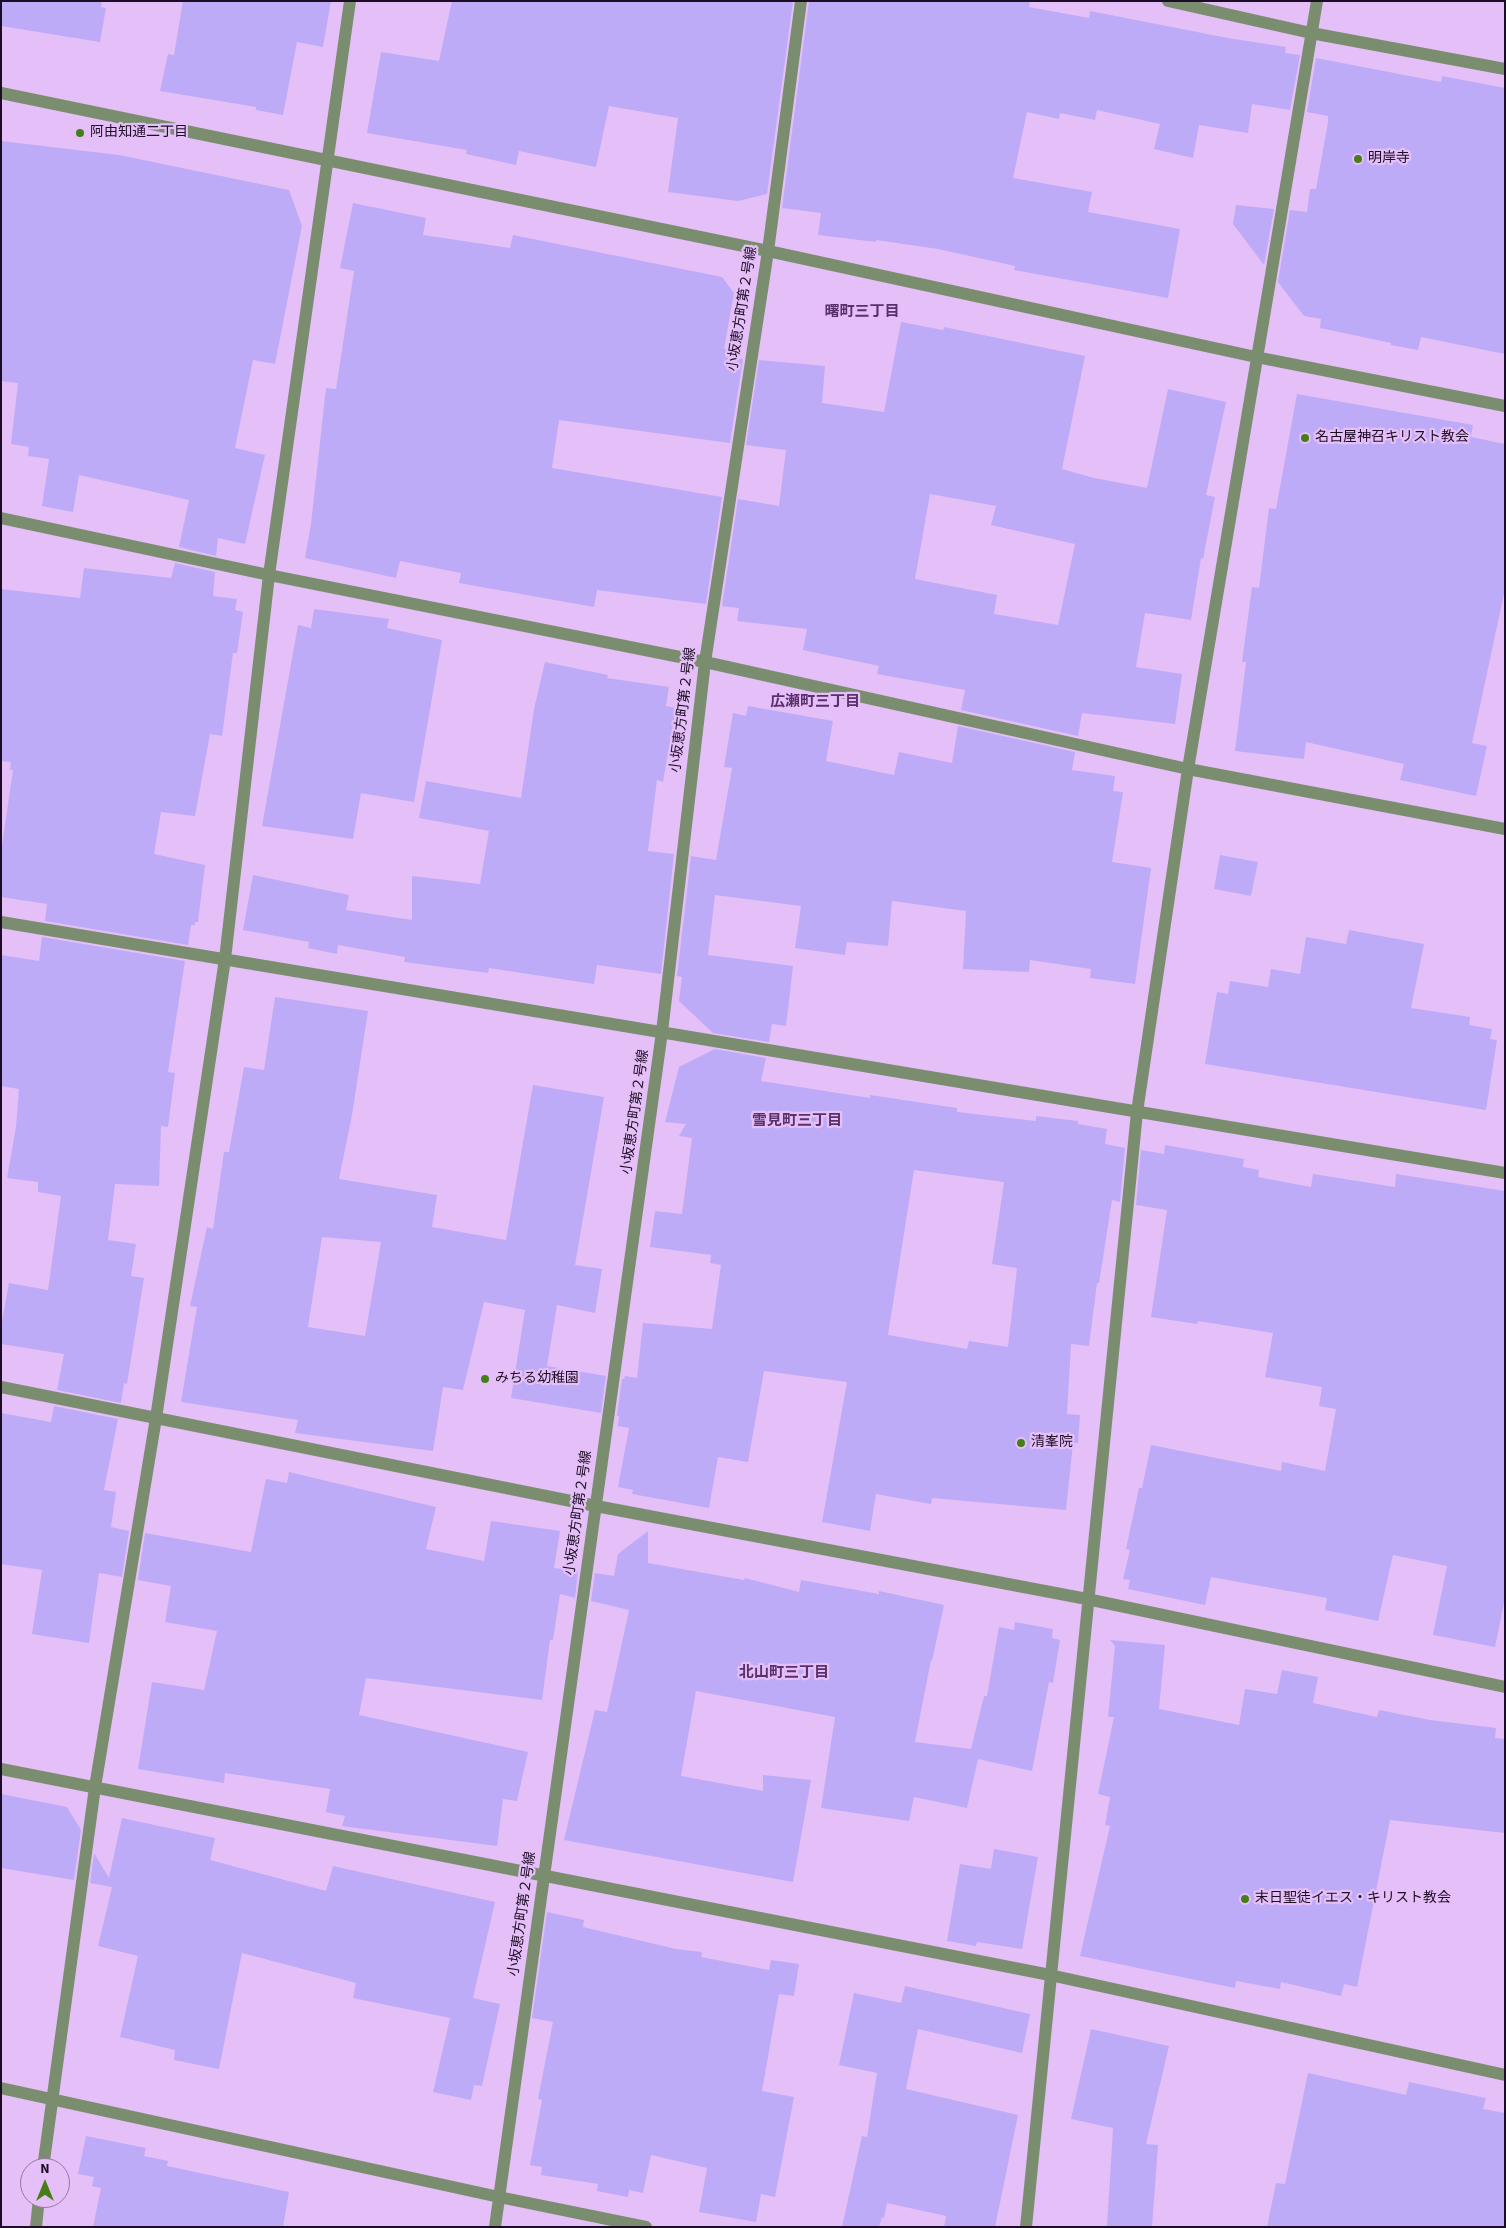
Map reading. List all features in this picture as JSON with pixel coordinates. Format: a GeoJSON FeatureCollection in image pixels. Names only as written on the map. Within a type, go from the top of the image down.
{"type":"FeatureCollection","features":[{"type":"Feature","properties":{"kind":"street"},"geometry":{"type":"LineString","coordinates":[[44,2158],[95,1788],[156,1418],[225,959],[269,574],[350,1]]}},
{"type":"Feature","properties":{"kind":"street","name":"小坂恵方町第２号線"},"geometry":{"type":"LineString","coordinates":[[494,2227],[662,1032],[705,662],[768,251],[801,1]]}},
{"type":"Feature","properties":{"kind":"street"},"geometry":{"type":"LineString","coordinates":[[1168,1],[1311,33],[1505,68]]}},
{"type":"Feature","properties":{"kind":"street"},"geometry":{"type":"LineString","coordinates":[[1026,2227],[1087,1599],[1137,1112],[1188,769],[1317,1]]}},
{"type":"Feature","properties":{"kind":"street"},"geometry":{"type":"LineString","coordinates":[[1,93],[328,162],[768,251],[1256,357],[1505,406]]}},
{"type":"Feature","properties":{"kind":"street"},"geometry":{"type":"LineString","coordinates":[[1,518],[705,662],[1188,769],[1505,829]]}},
{"type":"Feature","properties":{"kind":"street"},"geometry":{"type":"LineString","coordinates":[[1,922],[1505,1173]]}},
{"type":"Feature","properties":{"kind":"street"},"geometry":{"type":"LineString","coordinates":[[1,1387],[596,1506],[1087,1599],[1505,1687]]}},
{"type":"Feature","properties":{"kind":"street"},"geometry":{"type":"LineString","coordinates":[[1,1769],[1050,1975],[1505,2075]]}},
{"type":"Feature","properties":{"kind":"street"},"geometry":{"type":"LineString","coordinates":[[1,2088],[499,2197],[646,2227]]}},
{"type":"Feature","properties":{"kind":"street"},"geometry":{"type":"LineString","coordinates":[[36,2227],[38,2208]]}},
{"type":"Feature","properties":{"kind":"building"},"geometry":{"type":"Polygon","coordinates":[[[1,1],[102,1],[101,7],[106,8],[100,42],[1,26],[1,1]]]}},
{"type":"Feature","properties":{"kind":"building"},"geometry":{"type":"Polygon","coordinates":[[[183,1],[331,1],[323,47],[297,42],[283,115],[256,110],[256,107],[160,91],[168,54],[174,55],[183,1]]]}},
{"type":"Feature","properties":{"kind":"building"},"geometry":{"type":"Polygon","coordinates":[[[452,1],[793,1],[767,194],[738,201],[668,192],[678,118],[609,106],[596,167],[519,151],[516,165],[466,154],[467,150],[367,133],[381,52],[439,61],[452,1]]]}},
{"type":"Feature","properties":{"kind":"building"},"geometry":{"type":"Polygon","coordinates":[[[809,1],[1030,1],[1029,7],[1089,18],[1090,11],[1228,38],[1286,47],[1285,53],[1300,55],[1290,110],[1252,104],[1248,133],[1199,125],[1193,158],[1154,149],[1160,124],[1097,110],[1095,120],[1060,113],[1059,119],[1027,112],[1013,178],[1092,192],[1088,212],[1180,229],[1168,298],[1014,270],[1015,266],[938,249],[876,240],[876,242],[818,235],[821,213],[782,208],[809,1]]]}},
{"type":"Feature","properties":{"kind":"building"},"geometry":{"type":"Polygon","coordinates":[[[1316,58],[1441,82],[1442,76],[1505,88],[1505,354],[1421,337],[1418,350],[1320,328],[1321,319],[1304,316],[1278,282],[1290,210],[1307,212],[1310,189],[1316,189],[1328,122],[1328,116],[1307,112],[1316,58]]]}},
{"type":"Feature","properties":{"kind":"building"},"geometry":{"type":"Polygon","coordinates":[[[1,141],[119,155],[289,190],[302,226],[275,364],[253,360],[235,448],[265,455],[245,544],[218,538],[216,556],[179,547],[189,500],[79,475],[73,512],[42,506],[49,459],[28,456],[29,447],[11,444],[18,383],[1,381],[1,141]]]}},
{"type":"Feature","properties":{"kind":"building"},"geometry":{"type":"Polygon","coordinates":[[[353,203],[426,218],[423,235],[510,248],[513,235],[722,277],[734,293],[724,349],[726,349],[725,357],[743,359],[730,443],[559,420],[552,468],[722,497],[706,604],[597,590],[594,607],[459,583],[461,573],[400,561],[396,578],[305,558],[311,524],[326,388],[336,389],[354,271],[340,268],[353,203]]]}},
{"type":"Feature","properties":{"kind":"building"},"geometry":{"type":"Polygon","coordinates":[[[1236,205],[1274,209],[1264,265],[1233,224],[1236,205]]]}},
{"type":"Feature","properties":{"kind":"building"},"geometry":{"type":"Polygon","coordinates":[[[901,322],[943,330],[944,327],[1085,356],[1062,469],[1094,478],[1147,488],[1168,389],[1226,402],[1206,495],[1215,497],[1203,559],[1201,558],[1191,620],[1145,613],[1136,667],[1182,674],[1175,724],[1082,713],[1078,736],[961,710],[965,690],[877,674],[879,666],[803,650],[807,629],[737,621],[739,608],[722,606],[738,499],[779,506],[786,450],[746,445],[759,360],[825,366],[822,403],[884,412],[901,322]],[[930,494],[915,579],[997,595],[994,614],[1058,625],[1075,544],[991,525],[996,506],[930,494]]]}},
{"type":"Feature","properties":{"kind":"building"},"geometry":{"type":"Polygon","coordinates":[[[1297,394],[1473,425],[1471,437],[1505,444],[1505,589],[1472,743],[1487,746],[1476,796],[1400,780],[1404,764],[1306,742],[1304,759],[1235,751],[1246,662],[1242,662],[1252,587],[1259,588],[1269,508],[1276,509],[1297,394]]]}},
{"type":"Feature","properties":{"kind":"building"},"geometry":{"type":"Polygon","coordinates":[[[175,563],[215,572],[213,596],[237,599],[235,610],[243,612],[237,653],[233,653],[222,736],[210,734],[195,816],[161,812],[154,854],[205,865],[198,922],[195,922],[195,925],[191,925],[188,945],[45,921],[47,904],[1,897],[1,852],[13,770],[10,770],[11,762],[1,761],[1,589],[80,598],[84,568],[171,578],[175,563]]]}},
{"type":"Feature","properties":{"kind":"building"},"geometry":{"type":"Polygon","coordinates":[[[314,609],[389,619],[387,628],[442,640],[414,802],[361,793],[353,839],[262,826],[298,625],[311,628],[314,609]]]}},
{"type":"Feature","properties":{"kind":"building"},"geometry":{"type":"Polygon","coordinates":[[[545,662],[608,675],[607,678],[669,687],[666,706],[676,708],[663,782],[657,780],[648,851],[674,854],[661,974],[597,965],[594,984],[489,968],[488,973],[404,962],[405,957],[338,945],[337,954],[308,948],[309,942],[243,930],[253,875],[349,895],[346,910],[412,920],[412,876],[480,884],[489,831],[419,818],[426,781],[521,798],[534,709],[545,662]]]}},
{"type":"Feature","properties":{"kind":"building"},"geometry":{"type":"Polygon","coordinates":[[[748,706],[833,721],[826,761],[894,775],[899,752],[952,763],[958,726],[1075,752],[1072,770],[1115,776],[1113,791],[1123,792],[1112,862],[1151,868],[1135,984],[1090,978],[1091,969],[1030,960],[1029,972],[963,969],[966,911],[892,901],[888,946],[847,942],[845,955],[795,948],[801,906],[715,895],[708,955],[793,966],[786,1026],[772,1024],[769,1042],[713,1033],[679,1001],[682,977],[677,976],[691,856],[716,860],[732,768],[724,767],[733,713],[746,716],[748,706]]]}},
{"type":"Feature","properties":{"kind":"building"},"geometry":{"type":"Polygon","coordinates":[[[1220,855],[1258,862],[1251,896],[1214,889],[1220,855]]]}},
{"type":"Feature","properties":{"kind":"building"},"geometry":{"type":"Polygon","coordinates":[[[1349,930],[1424,944],[1411,1008],[1470,1017],[1469,1025],[1492,1029],[1490,1039],[1497,1040],[1486,1110],[1205,1064],[1217,992],[1228,994],[1230,981],[1268,987],[1271,969],[1300,974],[1306,937],[1346,944],[1349,930]]]}},
{"type":"Feature","properties":{"kind":"building"},"geometry":{"type":"Polygon","coordinates":[[[42,937],[185,961],[168,1072],[175,1073],[168,1127],[161,1126],[159,1186],[115,1184],[108,1240],[136,1244],[131,1276],[144,1278],[127,1384],[124,1383],[121,1403],[57,1390],[64,1354],[1,1344],[1,1327],[9,1283],[48,1290],[61,1196],[38,1192],[38,1182],[7,1178],[16,1127],[19,1089],[1,1086],[1,955],[39,961],[42,937]]]}},
{"type":"Feature","properties":{"kind":"building"},"geometry":{"type":"Polygon","coordinates":[[[275,997],[368,1011],[352,1115],[339,1179],[437,1195],[432,1227],[506,1240],[533,1085],[604,1097],[575,1265],[602,1269],[595,1313],[557,1305],[547,1366],[606,1376],[601,1413],[511,1398],[525,1310],[484,1302],[463,1390],[443,1387],[433,1451],[295,1433],[298,1420],[181,1402],[197,1307],[190,1306],[207,1227],[213,1229],[224,1152],[229,1152],[244,1067],[264,1070],[275,997]],[[322,1237],[308,1327],[365,1336],[381,1242],[322,1237]]]}},
{"type":"Feature","properties":{"kind":"building"},"geometry":{"type":"Polygon","coordinates":[[[715,1049],[766,1058],[761,1081],[870,1098],[870,1095],[957,1108],[957,1112],[1036,1121],[1036,1116],[1078,1121],[1078,1124],[1107,1129],[1105,1144],[1125,1148],[1120,1202],[1112,1200],[1099,1283],[1097,1283],[1089,1346],[1071,1344],[1067,1414],[1080,1415],[1078,1443],[1073,1443],[1066,1510],[932,1498],[931,1504],[876,1494],[870,1531],[822,1522],[847,1382],[764,1371],[748,1462],[718,1457],[709,1508],[632,1494],[633,1490],[618,1487],[629,1428],[618,1426],[619,1416],[617,1416],[622,1379],[625,1376],[637,1378],[643,1323],[712,1329],[721,1265],[710,1263],[711,1255],[650,1247],[655,1211],[682,1214],[692,1138],[679,1136],[686,1124],[665,1122],[679,1067],[715,1049]],[[914,1170],[888,1335],[967,1349],[969,1341],[1008,1347],[1017,1268],[992,1264],[1004,1182],[914,1170]]]}},
{"type":"Feature","properties":{"kind":"building"},"geometry":{"type":"Polygon","coordinates":[[[1165,1145],[1244,1159],[1243,1167],[1259,1170],[1258,1177],[1311,1187],[1313,1174],[1395,1187],[1396,1174],[1505,1191],[1505,1598],[1495,1647],[1433,1635],[1447,1566],[1393,1555],[1378,1621],[1325,1610],[1327,1598],[1211,1577],[1205,1605],[1128,1589],[1130,1580],[1123,1579],[1130,1550],[1126,1549],[1139,1488],[1142,1488],[1151,1445],[1281,1471],[1282,1462],[1325,1471],[1336,1409],[1319,1406],[1322,1387],[1265,1377],[1273,1333],[1198,1321],[1197,1324],[1151,1317],[1167,1210],[1136,1205],[1141,1150],[1164,1154],[1165,1145]]]}},
{"type":"Feature","properties":{"kind":"building"},"geometry":{"type":"Polygon","coordinates":[[[54,1406],[118,1419],[104,1490],[116,1492],[111,1527],[129,1531],[122,1577],[99,1573],[89,1643],[32,1634],[42,1570],[1,1564],[1,1413],[51,1422],[54,1406]]]}},
{"type":"Feature","properties":{"kind":"building"},"geometry":{"type":"Polygon","coordinates":[[[289,1472],[436,1507],[426,1549],[484,1561],[491,1521],[560,1531],[554,1568],[578,1571],[575,1598],[560,1594],[553,1640],[550,1640],[542,1700],[366,1678],[359,1715],[528,1752],[517,1801],[503,1799],[497,1846],[342,1826],[345,1816],[326,1812],[330,1789],[225,1773],[224,1783],[138,1769],[152,1682],[204,1690],[217,1631],[165,1622],[171,1586],[138,1580],[145,1533],[251,1552],[266,1479],[287,1483],[289,1472]]]}},
{"type":"Feature","properties":{"kind":"building"},"geometry":{"type":"Polygon","coordinates":[[[648,1531],[648,1563],[744,1580],[745,1578],[799,1592],[801,1580],[879,1594],[879,1591],[944,1605],[915,1742],[971,1749],[984,1696],[987,1696],[999,1627],[1014,1630],[1015,1622],[1053,1629],[1052,1638],[1060,1640],[1053,1683],[1049,1682],[1032,1771],[978,1759],[967,1808],[914,1797],[909,1821],[821,1808],[835,1717],[696,1691],[681,1776],[763,1791],[763,1775],[811,1780],[793,1882],[564,1840],[595,1710],[607,1712],[629,1610],[591,1601],[595,1573],[614,1576],[618,1554],[648,1531]]]}},
{"type":"Feature","properties":{"kind":"building"},"geometry":{"type":"Polygon","coordinates":[[[1110,1640],[1165,1645],[1159,1709],[1239,1725],[1245,1689],[1277,1694],[1282,1670],[1318,1677],[1313,1703],[1377,1717],[1379,1710],[1430,1720],[1496,1728],[1495,1738],[1505,1739],[1505,1833],[1390,1820],[1357,1987],[1344,1984],[1341,1996],[1281,1982],[1280,1989],[1236,1981],[1235,1988],[1080,1956],[1110,1826],[1105,1825],[1110,1797],[1098,1794],[1114,1717],[1108,1717],[1115,1646],[1110,1640]]]}},
{"type":"Feature","properties":{"kind":"building"},"geometry":{"type":"Polygon","coordinates":[[[1,1794],[67,1807],[81,1830],[74,1880],[1,1868],[1,1794]]]}},
{"type":"Feature","properties":{"kind":"building"},"geometry":{"type":"Polygon","coordinates":[[[122,1818],[215,1838],[210,1860],[326,1891],[333,1866],[495,1902],[473,1998],[500,2004],[482,2086],[474,2085],[471,2100],[433,2092],[450,2018],[353,1998],[356,1983],[242,1953],[219,2069],[174,2060],[175,2050],[120,2037],[138,1956],[98,1946],[112,1887],[90,1883],[94,1853],[109,1878],[122,1818]]]}},
{"type":"Feature","properties":{"kind":"building"},"geometry":{"type":"Polygon","coordinates":[[[994,1849],[1038,1857],[1022,1949],[977,1942],[976,1946],[947,1941],[960,1864],[991,1869],[994,1849]]]}},
{"type":"Feature","properties":{"kind":"building"},"geometry":{"type":"Polygon","coordinates":[[[547,1912],[584,1920],[583,1927],[676,1949],[702,1952],[701,1957],[769,1970],[771,1960],[799,1964],[794,1996],[779,1994],[762,2091],[794,2097],[775,2197],[761,2194],[756,2222],[699,2212],[707,2168],[651,2155],[643,2193],[629,2190],[628,2197],[597,2191],[598,2184],[541,2175],[542,2167],[530,2165],[542,2100],[538,2099],[553,2022],[532,2018],[547,1912]]]}},
{"type":"Feature","properties":{"kind":"building"},"geometry":{"type":"Polygon","coordinates":[[[905,1986],[1030,2014],[1022,2053],[918,2029],[906,2089],[1018,2115],[995,2227],[944,2227],[946,2216],[887,2203],[884,2218],[882,2217],[879,2227],[842,2227],[862,2136],[867,2137],[877,2073],[839,2065],[854,1993],[901,2003],[905,1986]]]}},
{"type":"Feature","properties":{"kind":"building"},"geometry":{"type":"Polygon","coordinates":[[[1091,2029],[1169,2046],[1146,2144],[1158,2145],[1152,2227],[1107,2227],[1113,2128],[1071,2119],[1091,2029]]]}},
{"type":"Feature","properties":{"kind":"building"},"geometry":{"type":"Polygon","coordinates":[[[1308,2073],[1406,2095],[1409,2082],[1486,2098],[1483,2109],[1505,2113],[1505,2227],[1267,2227],[1276,2183],[1285,2184],[1308,2073]]]}},
{"type":"Feature","properties":{"kind":"building"},"geometry":{"type":"Polygon","coordinates":[[[86,2136],[146,2148],[144,2156],[168,2161],[167,2166],[289,2192],[283,2227],[93,2227],[101,2188],[92,2186],[94,2177],[78,2174],[86,2136]]]}},
{"type":"Feature","properties":{"kind":"place","name":"阿由知通二丁目"},"geometry":{"type":"Point","coordinates":[80,133]}},
{"type":"Feature","properties":{"kind":"place","name":"明岸寺"},"geometry":{"type":"Point","coordinates":[1358,159]}},
{"type":"Feature","properties":{"kind":"place","name":"名古屋神召キリスト教会"},"geometry":{"type":"Point","coordinates":[1305,438]}},
{"type":"Feature","properties":{"kind":"place","name":"みちる幼稚園"},"geometry":{"type":"Point","coordinates":[485,1379]}},
{"type":"Feature","properties":{"kind":"place","name":"清峯院"},"geometry":{"type":"Point","coordinates":[1021,1443]}},
{"type":"Feature","properties":{"kind":"place","name":"末日聖徒イエス・キリスト教会"},"geometry":{"type":"Point","coordinates":[1245,1899]}},
{"type":"Feature","properties":{"kind":"district","name":"曙町三丁目"},"geometry":{"type":"Point","coordinates":[862,313]}},
{"type":"Feature","properties":{"kind":"district","name":"広瀬町三丁目"},"geometry":{"type":"Point","coordinates":[815,703]}},
{"type":"Feature","properties":{"kind":"district","name":"雪見町三丁目"},"geometry":{"type":"Point","coordinates":[797,1122]}},
{"type":"Feature","properties":{"kind":"district","name":"北山町三丁目"},"geometry":{"type":"Point","coordinates":[784,1674]}}]}
